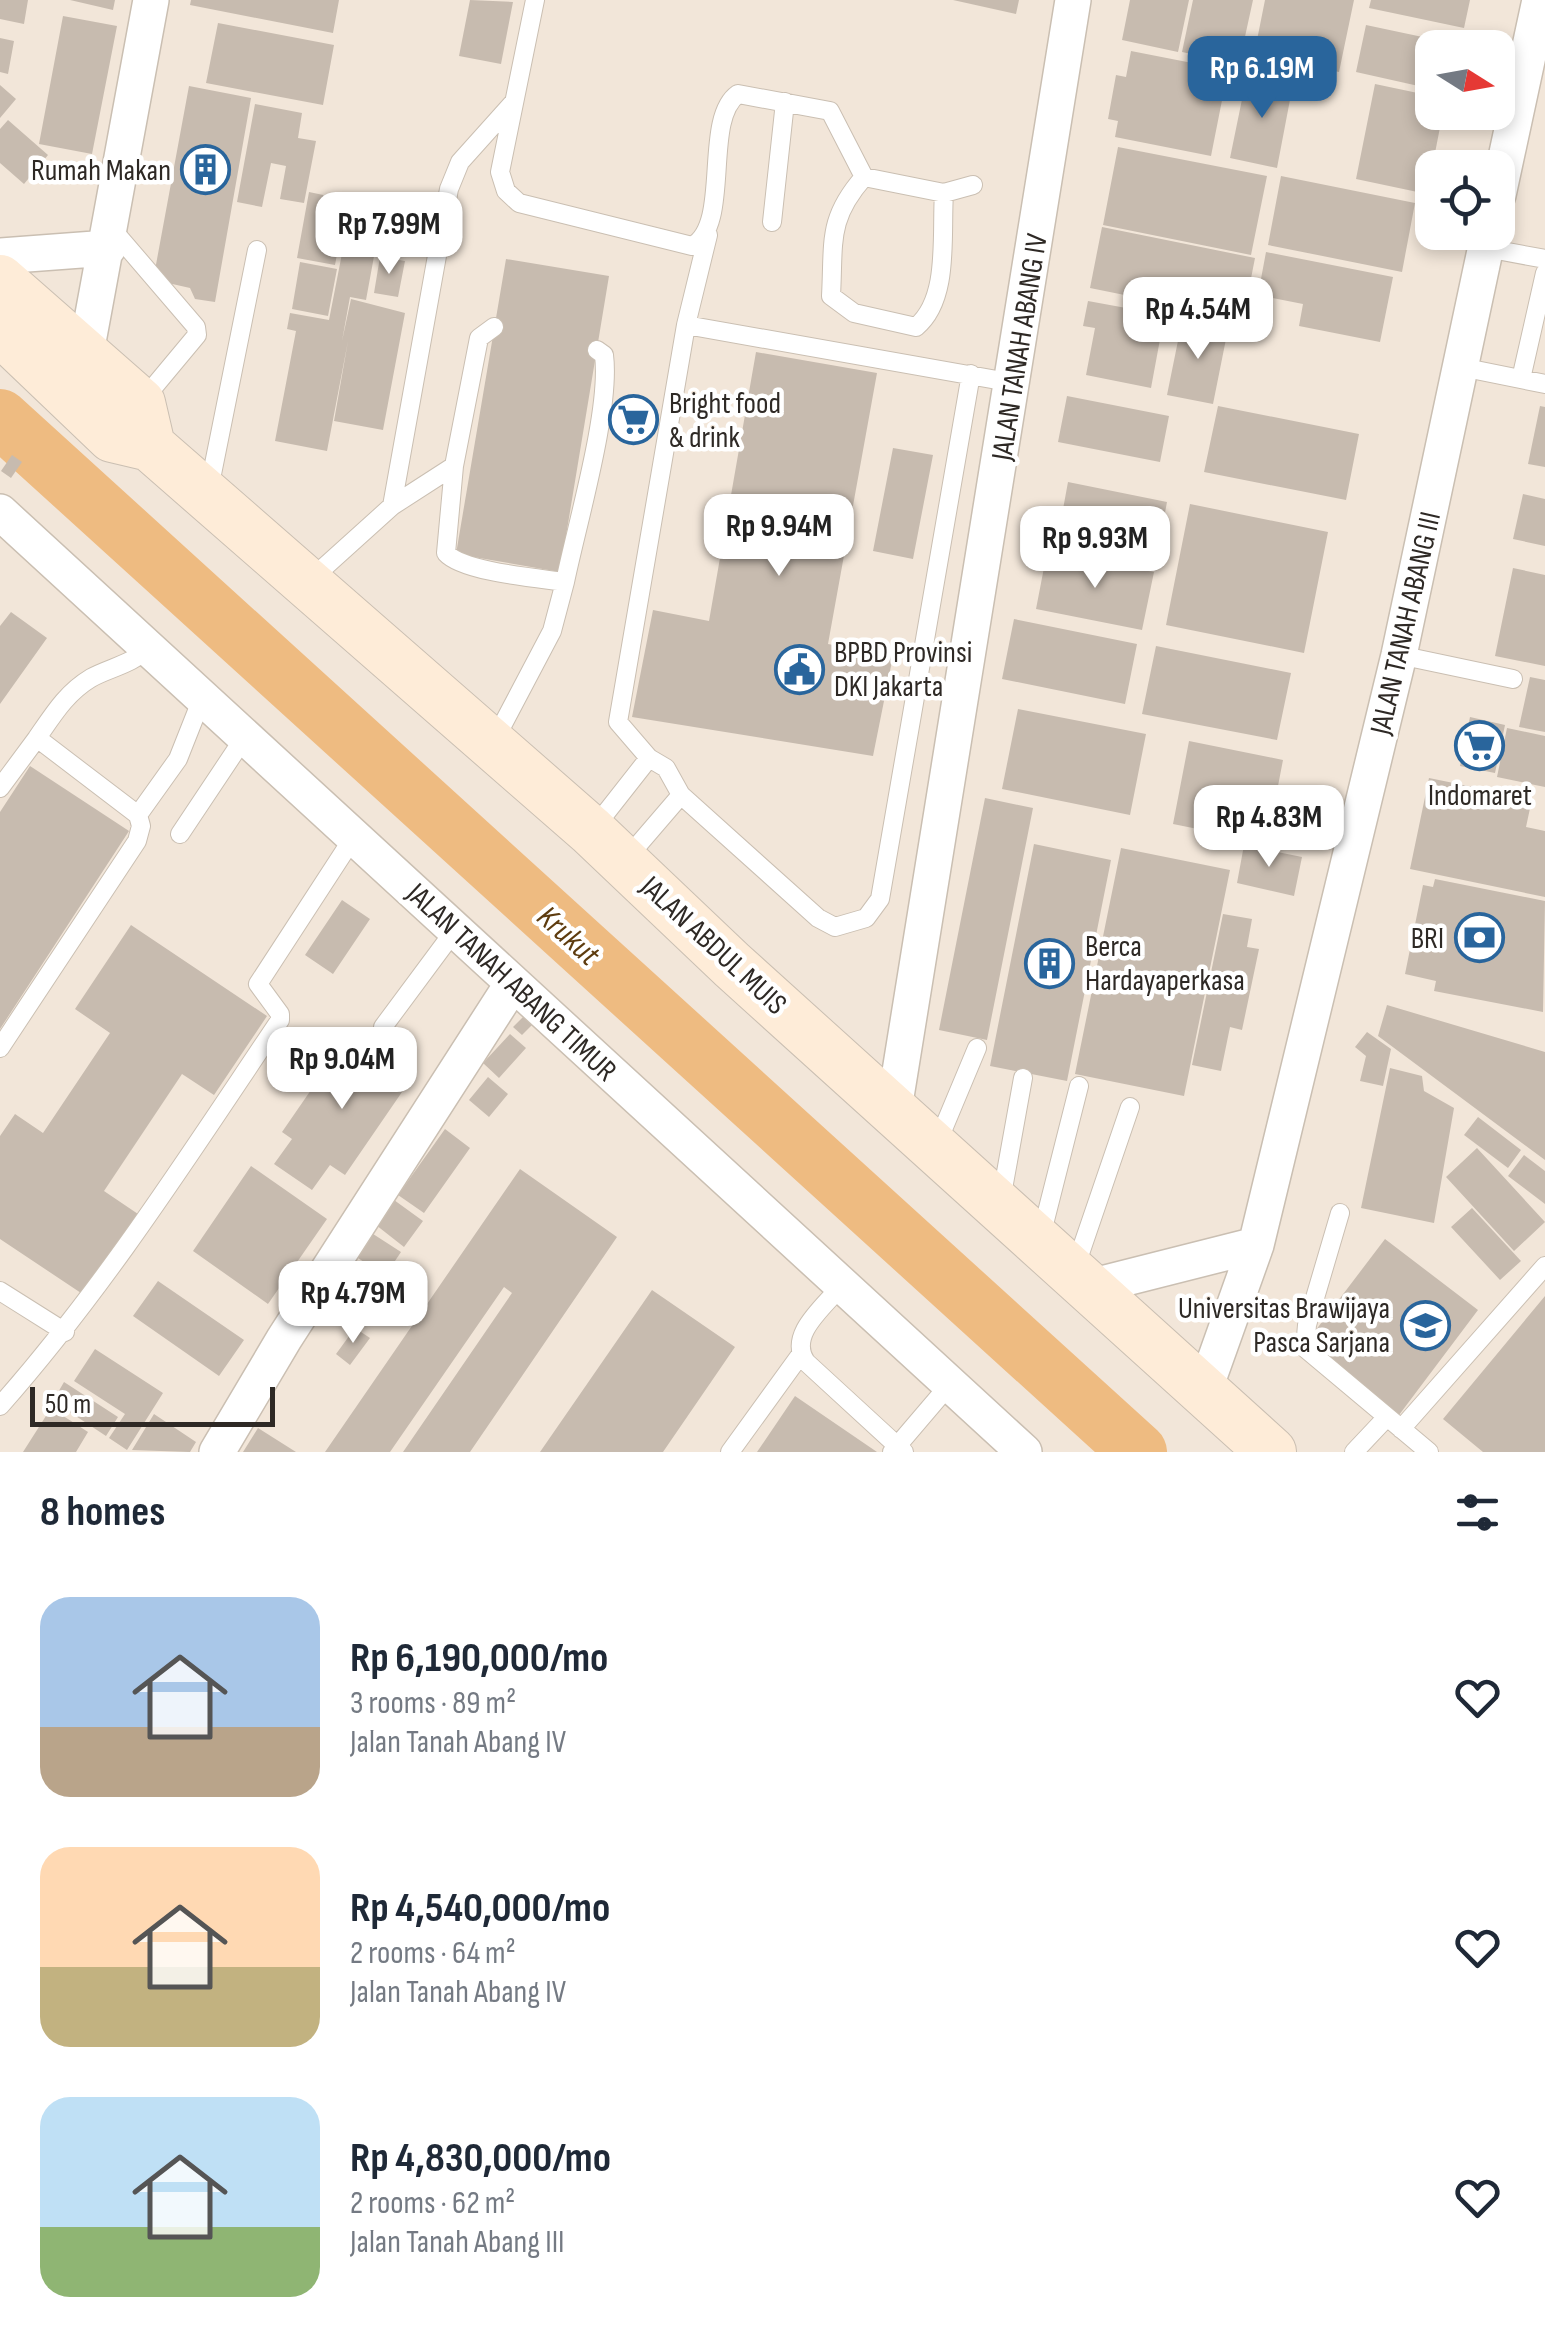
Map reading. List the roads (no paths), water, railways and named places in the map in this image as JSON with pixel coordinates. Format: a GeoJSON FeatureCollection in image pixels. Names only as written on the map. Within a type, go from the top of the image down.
{"type":"FeatureCollection","features":[{"type":"Feature","properties":{"kind":"main road","name":"JALAN ABDUL MUIS"},"geometry":{"type":"LineString","coordinates":[[0,280],[85,358],[207,498],[608,846],[1271,1452]]}},
{"type":"Feature","properties":{"kind":"main road","name":"JALAN ABDUL MUIS"},"geometry":{"type":"LineString","coordinates":[[0,330],[112,437],[145,425]]}},
{"type":"Feature","properties":{"kind":"street"},"geometry":{"type":"LineString","coordinates":[[85,358],[151,0]]}},
{"type":"Feature","properties":{"kind":"street","name":"JALAN TANAH ABANG IV"},"geometry":{"type":"LineString","coordinates":[[894,1109],[1073,0]]}},
{"type":"Feature","properties":{"kind":"street"},"geometry":{"type":"LineString","coordinates":[[1508,150],[1540,0]]}},
{"type":"Feature","properties":{"kind":"street"},"geometry":{"type":"LineString","coordinates":[[0,256],[110,238]]}},
{"type":"Feature","properties":{"kind":"street","name":"JALAN TANAH ABANG III"},"geometry":{"type":"LineString","coordinates":[[1204,1391],[1256,1245],[1399,655],[1486,250]]}},
{"type":"Feature","properties":{"kind":"street","name":"JALAN TANAH ABANG TIMUR"},"geometry":{"type":"LineString","coordinates":[[0,512],[201,701],[355,836],[1024,1452]]}},
{"type":"Feature","properties":{"kind":"street"},"geometry":{"type":"LineString","coordinates":[[217,1452],[284,1339],[513,983]]}},
{"type":"Feature","properties":{"kind":"street"},"geometry":{"type":"LineString","coordinates":[[1068,1267],[1256,1245]]}},
{"type":"Feature","properties":{"kind":"lane"},"geometry":{"type":"LineString","coordinates":[[535,0],[500,172],[506,191],[519,203],[678,244],[692,246],[708,235]]}},
{"type":"Feature","properties":{"kind":"lane"},"geometry":{"type":"LineString","coordinates":[[864,177],[835,114],[738,94],[729,104],[708,235],[686,325],[618,722],[648,758],[666,768],[681,795],[818,918],[834,927],[866,918],[880,900],[971,374]]}},
{"type":"Feature","properties":{"kind":"lane"},"geometry":{"type":"LineString","coordinates":[[392,506],[449,189],[460,162],[515,101]]}},
{"type":"Feature","properties":{"kind":"lane"},"geometry":{"type":"LineString","coordinates":[[772,222],[785,102]]}},
{"type":"Feature","properties":{"kind":"lane"},"geometry":{"type":"LineString","coordinates":[[864,177],[944,193],[973,185]]}},
{"type":"Feature","properties":{"kind":"lane"},"geometry":{"type":"LineString","coordinates":[[864,177],[841,202],[836,217],[831,296],[854,314],[916,327],[930,315],[938,296],[944,193]]}},
{"type":"Feature","properties":{"kind":"lane"},"geometry":{"type":"LineString","coordinates":[[110,238],[196,327],[197,335],[145,425]]}},
{"type":"Feature","properties":{"kind":"lane"},"geometry":{"type":"LineString","coordinates":[[1515,249],[1545,259]]}},
{"type":"Feature","properties":{"kind":"lane"},"geometry":{"type":"LineString","coordinates":[[207,498],[256,250]]}},
{"type":"Feature","properties":{"kind":"lane"},"geometry":{"type":"LineString","coordinates":[[1521,379],[1545,273]]}},
{"type":"Feature","properties":{"kind":"lane"},"geometry":{"type":"LineString","coordinates":[[686,325],[1014,382]]}},
{"type":"Feature","properties":{"kind":"lane"},"geometry":{"type":"LineString","coordinates":[[494,327],[479,338],[444,542],[451,559],[566,582]]}},
{"type":"Feature","properties":{"kind":"lane"},"geometry":{"type":"LineString","coordinates":[[493,743],[552,631],[566,582],[601,404],[604,355],[597,350]]}},
{"type":"Feature","properties":{"kind":"lane"},"geometry":{"type":"LineString","coordinates":[[1460,367],[1545,384]]}},
{"type":"Feature","properties":{"kind":"lane"},"geometry":{"type":"LineString","coordinates":[[308,582],[392,506],[454,466]]}},
{"type":"Feature","properties":{"kind":"lane"},"geometry":{"type":"LineString","coordinates":[[0,788],[68,694],[94,676],[137,659],[148,648]]}},
{"type":"Feature","properties":{"kind":"lane"},"geometry":{"type":"LineString","coordinates":[[1399,655],[1513,680]]}},
{"type":"Feature","properties":{"kind":"lane"},"geometry":{"type":"LineString","coordinates":[[0,1048],[137,841],[138,815],[178,759],[201,701]]}},
{"type":"Feature","properties":{"kind":"lane"},"geometry":{"type":"LineString","coordinates":[[37,738],[138,815]]}},
{"type":"Feature","properties":{"kind":"lane"},"geometry":{"type":"LineString","coordinates":[[180,834],[244,738]]}},
{"type":"Feature","properties":{"kind":"lane"},"geometry":{"type":"LineString","coordinates":[[608,846],[648,758]]}},
{"type":"Feature","properties":{"kind":"lane"},"geometry":{"type":"LineString","coordinates":[[608,846],[681,795]]}},
{"type":"Feature","properties":{"kind":"lane"},"geometry":{"type":"LineString","coordinates":[[0,1406],[65,1332],[280,1020],[280,1014],[258,984],[355,836]]}},
{"type":"Feature","properties":{"kind":"lane"},"geometry":{"type":"LineString","coordinates":[[382,1028],[456,930]]}},
{"type":"Feature","properties":{"kind":"lane"},"geometry":{"type":"LineString","coordinates":[[936,1146],[977,1048]]}},
{"type":"Feature","properties":{"kind":"lane"},"geometry":{"type":"LineString","coordinates":[[1000,1205],[1023,1078]]}},
{"type":"Feature","properties":{"kind":"lane"},"geometry":{"type":"LineString","coordinates":[[1068,1267],[1079,1086]]}},
{"type":"Feature","properties":{"kind":"lane"},"geometry":{"type":"LineString","coordinates":[[1068,1267],[1130,1107]]}},
{"type":"Feature","properties":{"kind":"lane"},"geometry":{"type":"LineString","coordinates":[[1340,1213],[1307,1326],[1305,1348],[1429,1452]]}},
{"type":"Feature","properties":{"kind":"lane"},"geometry":{"type":"LineString","coordinates":[[1354,1452],[1394,1423],[1545,1266]]}},
{"type":"Feature","properties":{"kind":"lane"},"geometry":{"type":"LineString","coordinates":[[730,1452],[800,1354],[801,1336],[842,1285]]}},
{"type":"Feature","properties":{"kind":"lane"},"geometry":{"type":"LineString","coordinates":[[0,1291],[65,1332]]}},
{"type":"Feature","properties":{"kind":"lane"},"geometry":{"type":"LineString","coordinates":[[800,1354],[898,1450],[950,1384]]}},
{"type":"Feature","properties":{"kind":"waterway","name":"Krukut"},"geometry":{"type":"LineString","coordinates":[[0,418],[1138,1452]]}},
{"type":"Feature","properties":{"kind":"place","name":"Rumah Makan"},"geometry":{"type":"Point","coordinates":[206,170]}},
{"type":"Feature","properties":{"kind":"place","name":"Bright food & drink"},"geometry":{"type":"Point","coordinates":[634,420]}},
{"type":"Feature","properties":{"kind":"place","name":"BPBD Provinsi DKI Jakarta"},"geometry":{"type":"Point","coordinates":[799,669]}},
{"type":"Feature","properties":{"kind":"place","name":"Indomaret"},"geometry":{"type":"Point","coordinates":[1480,746]}},
{"type":"Feature","properties":{"kind":"place","name":"BRI"},"geometry":{"type":"Point","coordinates":[1479,938]}},
{"type":"Feature","properties":{"kind":"place","name":"Berca Hardayaperkasa"},"geometry":{"type":"Point","coordinates":[1050,963]}},
{"type":"Feature","properties":{"kind":"place","name":"Universitas Brawijaya Pasca Sarjana"},"geometry":{"type":"Point","coordinates":[1425,1325]}}]}
